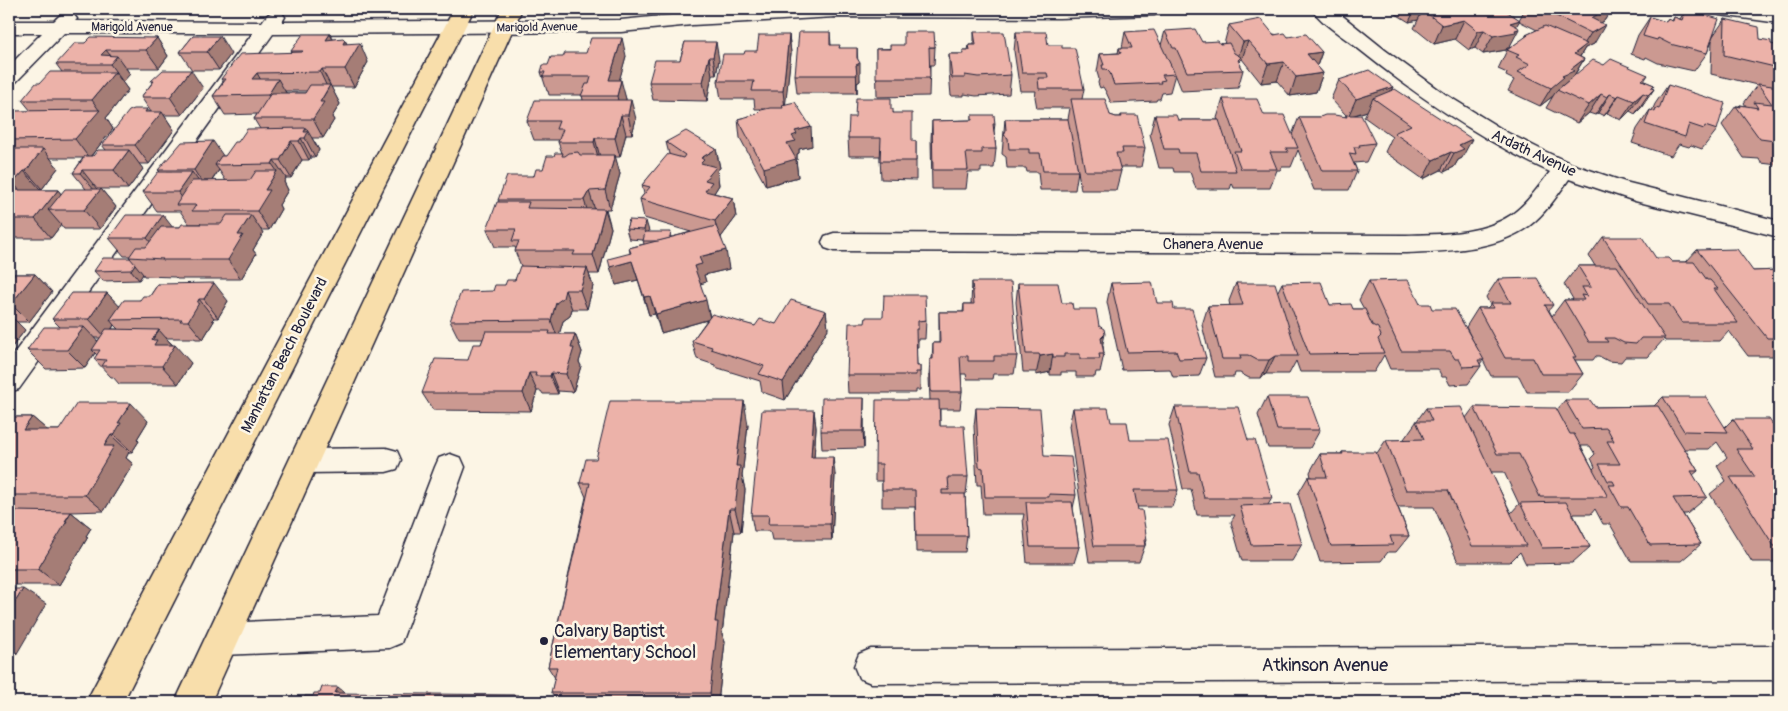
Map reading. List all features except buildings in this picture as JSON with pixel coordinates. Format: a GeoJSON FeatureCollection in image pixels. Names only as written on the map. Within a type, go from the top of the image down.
{"type":"FeatureCollection","features":[{"type":"Feature","properties":{"kind":"main road","name":"Manhattan Beach Boulevard"},"geometry":{"type":"LineString","coordinates":[[104,702],[459,18]]}},
{"type":"Feature","properties":{"kind":"main road"},"geometry":{"type":"LineString","coordinates":[[193,702],[508,19]]}},
{"type":"Feature","properties":{"kind":"street"},"geometry":{"type":"LineString","coordinates":[[9,78],[77,9]]}},
{"type":"Feature","properties":{"kind":"street","name":"Marigold Avenue"},"geometry":{"type":"LineString","coordinates":[[9,27],[59,27],[275,18],[508,19],[621,26],[692,19],[835,11],[1059,12],[1154,9]]}},
{"type":"Feature","properties":{"kind":"street","name":"Ardath Avenue"},"geometry":{"type":"LineString","coordinates":[[1322,9],[1369,48],[1482,128],[1564,169],[1638,194],[1779,229]]}},
{"type":"Feature","properties":{"kind":"street"},"geometry":{"type":"LineString","coordinates":[[1720,9],[1779,17]]}},
{"type":"Feature","properties":{"kind":"street"},"geometry":{"type":"LineString","coordinates":[[9,381],[275,18]]}},
{"type":"Feature","properties":{"kind":"street","name":"Chanera Avenue"},"geometry":{"type":"LineString","coordinates":[[834,242],[1406,244],[1465,241],[1505,229],[1532,210],[1564,169]]}},
{"type":"Feature","properties":{"kind":"street"},"geometry":{"type":"LineString","coordinates":[[305,461],[386,460]]}},
{"type":"Feature","properties":{"kind":"street"},"geometry":{"type":"LineString","coordinates":[[223,639],[389,632],[450,467]]}},
{"type":"Feature","properties":{"kind":"street","name":"Atkinson Avenue"},"geometry":{"type":"LineString","coordinates":[[871,666],[1779,663]]}},
{"type":"Feature","properties":{"kind":"place","name":"Calvary Baptist Elementary School"},"geometry":{"type":"Point","coordinates":[544,641]}}]}
